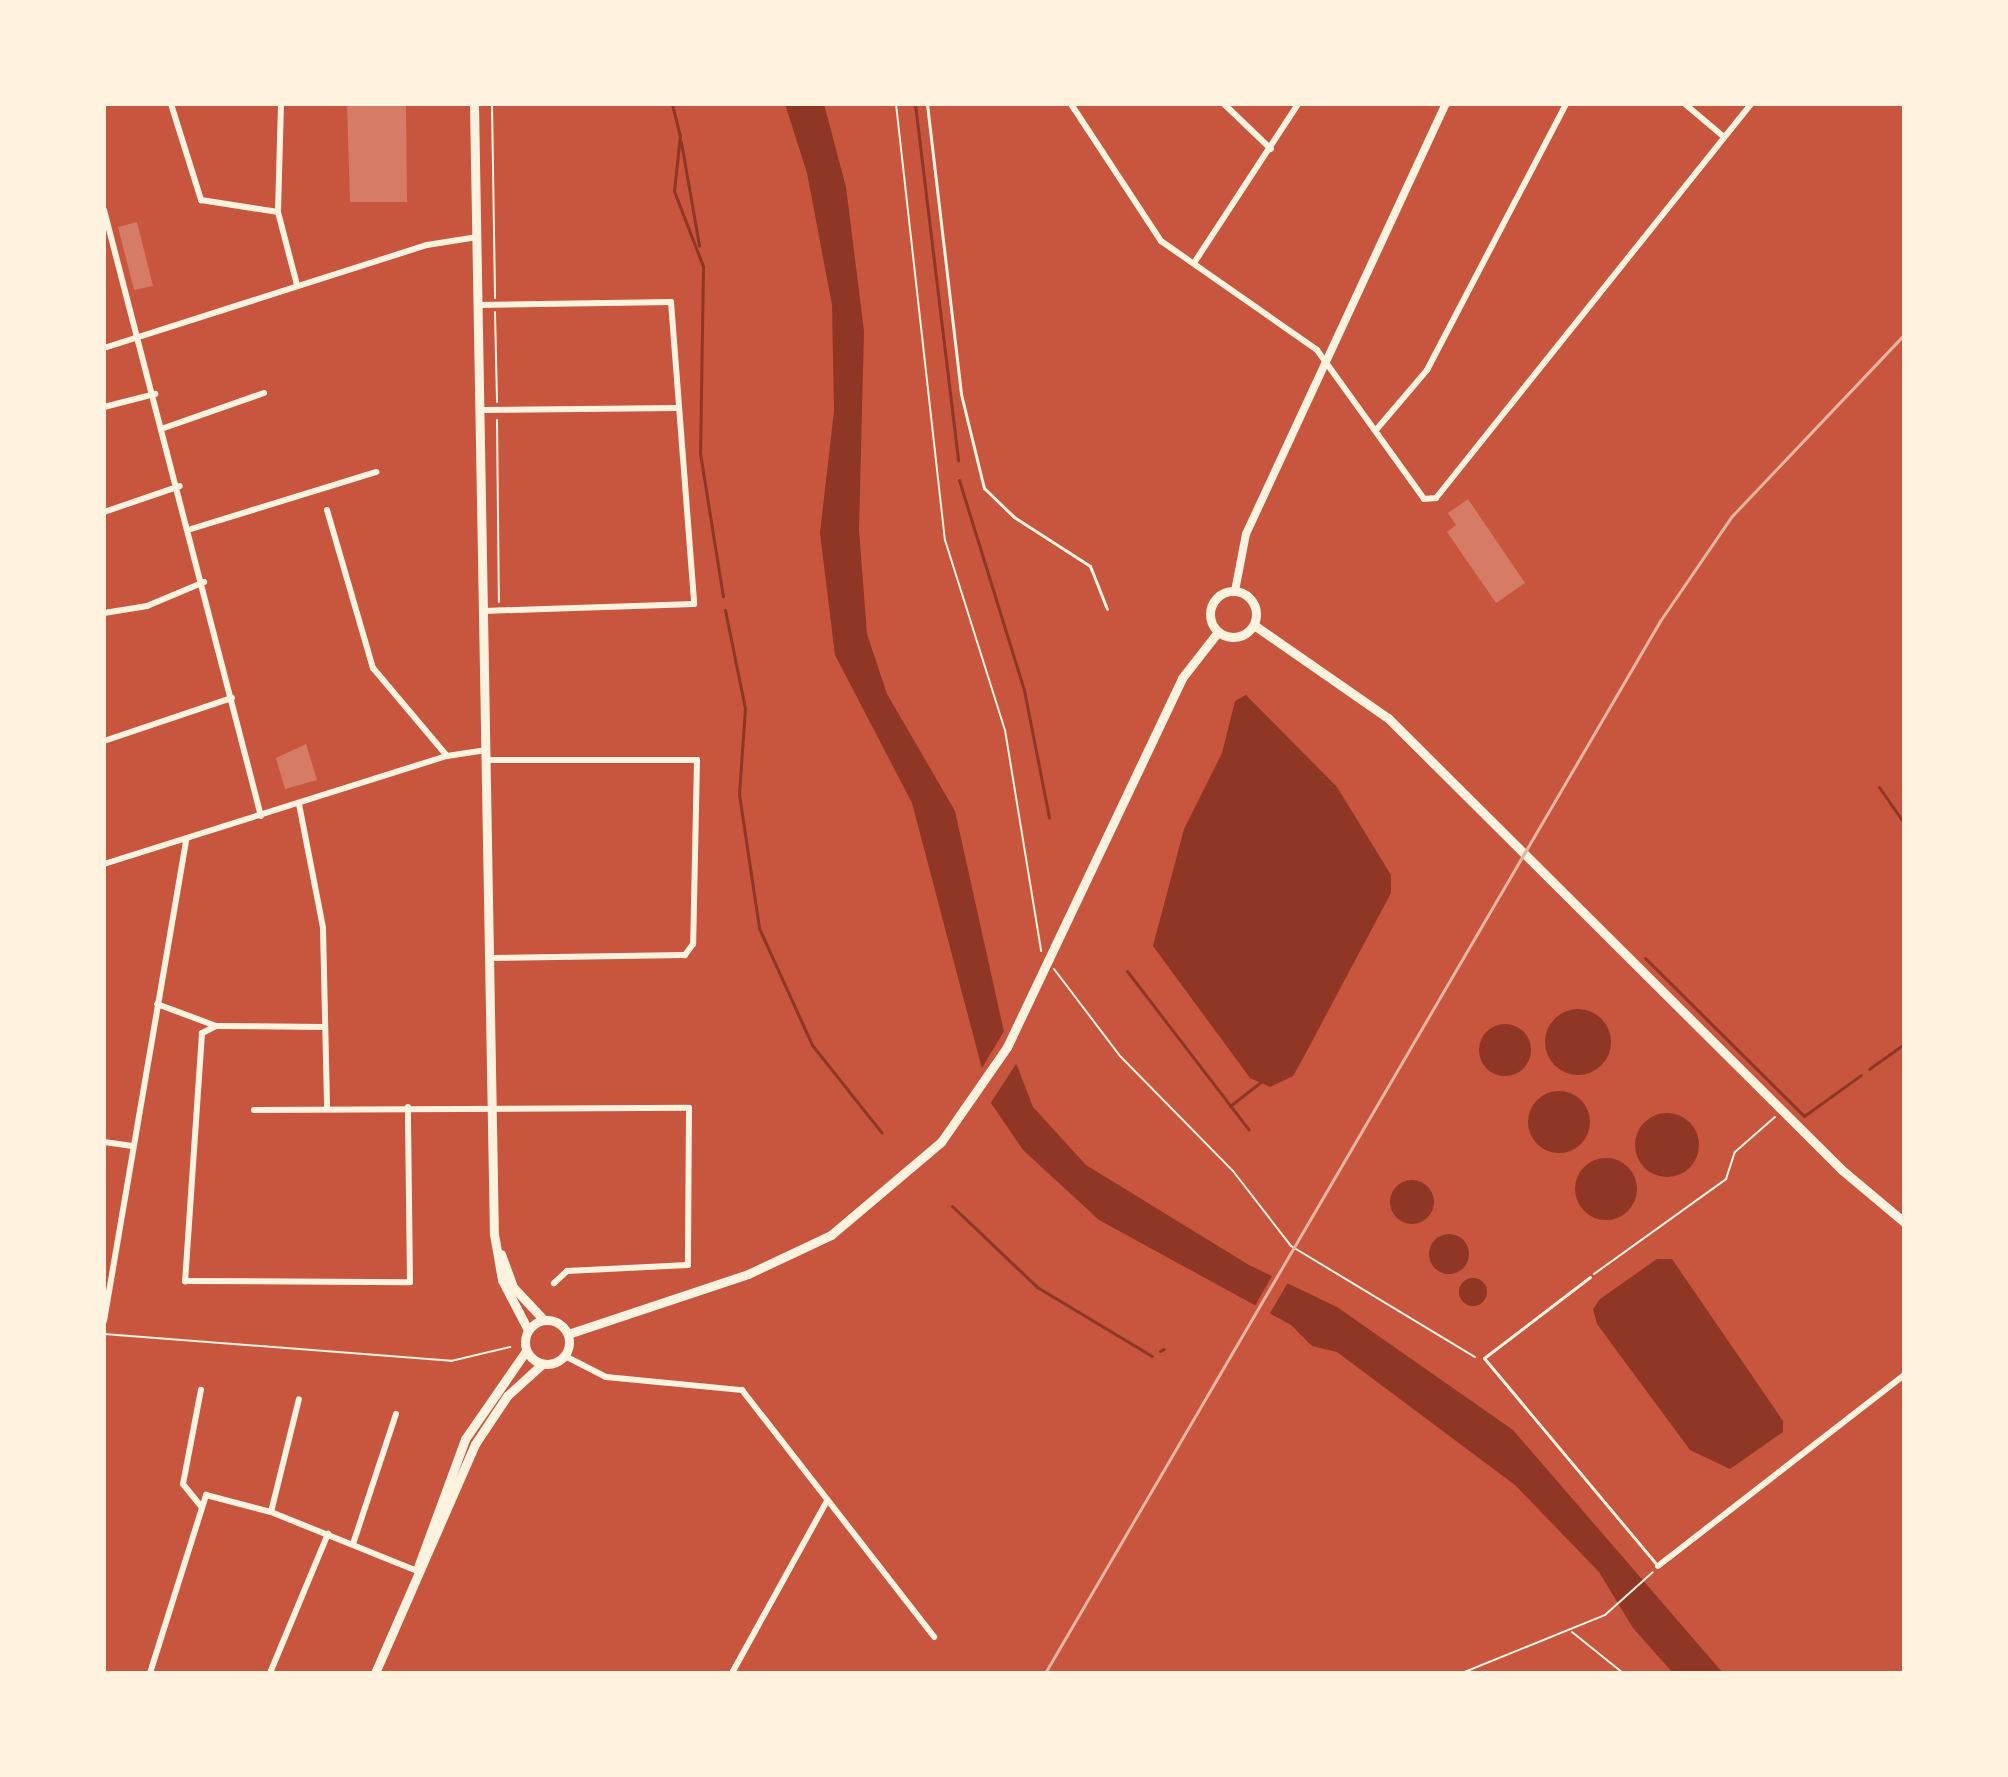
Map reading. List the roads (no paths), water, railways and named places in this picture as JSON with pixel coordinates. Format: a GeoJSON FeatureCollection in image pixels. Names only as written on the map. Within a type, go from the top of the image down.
{"type":"FeatureCollection","features":[{"type":"Feature","properties":{"kind":"main road"},"geometry":{"type":"LineString","coordinates":[[417,1571],[420,1545],[465,1439],[526,1351],[528,1330],[498,1268],[474,104]]}},
{"type":"Feature","properties":{"kind":"main road"},"geometry":{"type":"LineString","coordinates":[[1218,632],[1211,605],[1235,591],[1246,534],[1446,104]]}},
{"type":"Feature","properties":{"kind":"main road"},"geometry":{"type":"LineString","coordinates":[[1235,591],[1255,606],[1254,625]]}},
{"type":"Feature","properties":{"kind":"main road"},"geometry":{"type":"LineString","coordinates":[[1218,632],[1235,637],[1254,625]]}},
{"type":"Feature","properties":{"kind":"main road"},"geometry":{"type":"LineString","coordinates":[[1254,625],[1388,718],[1782,1110],[1904,1222]]}},
{"type":"Feature","properties":{"kind":"main road"},"geometry":{"type":"LineString","coordinates":[[496,1209],[506,1272],[544,1320],[568,1334],[748,1274],[831,1235],[941,1142],[1007,1047],[1182,678],[1218,632]]}},
{"type":"Feature","properties":{"kind":"main road"},"geometry":{"type":"LineString","coordinates":[[528,1330],[544,1320]]}},
{"type":"Feature","properties":{"kind":"main road"},"geometry":{"type":"LineString","coordinates":[[375,1673],[417,1571],[486,1425],[542,1364],[565,1356],[568,1334]]}},
{"type":"Feature","properties":{"kind":"main road"},"geometry":{"type":"LineString","coordinates":[[526,1351],[542,1364]]}},
{"type":"Feature","properties":{"kind":"street"},"geometry":{"type":"LineString","coordinates":[[171,104],[201,200],[278,212]]}},
{"type":"Feature","properties":{"kind":"street"},"geometry":{"type":"LineString","coordinates":[[281,104],[278,212],[297,285]]}},
{"type":"Feature","properties":{"kind":"street"},"geometry":{"type":"LineString","coordinates":[[1071,104],[1161,241],[1326,359],[1424,499],[1436,498],[1751,104]]}},
{"type":"Feature","properties":{"kind":"street"},"geometry":{"type":"LineString","coordinates":[[1224,104],[1271,149]]}},
{"type":"Feature","properties":{"kind":"street"},"geometry":{"type":"LineString","coordinates":[[1194,263],[1298,104]]}},
{"type":"Feature","properties":{"kind":"street"},"geometry":{"type":"LineString","coordinates":[[1376,430],[1427,370],[1566,104]]}},
{"type":"Feature","properties":{"kind":"street"},"geometry":{"type":"LineString","coordinates":[[1685,104],[1724,137]]}},
{"type":"Feature","properties":{"kind":"street"},"geometry":{"type":"LineString","coordinates":[[104,210],[180,486],[261,816]]}},
{"type":"Feature","properties":{"kind":"street"},"geometry":{"type":"LineString","coordinates":[[104,348],[297,285],[477,237]]}},
{"type":"Feature","properties":{"kind":"street"},"geometry":{"type":"LineString","coordinates":[[478,305],[671,302],[694,604],[484,611]]}},
{"type":"Feature","properties":{"kind":"street"},"geometry":{"type":"LineString","coordinates":[[164,428],[264,393]]}},
{"type":"Feature","properties":{"kind":"street"},"geometry":{"type":"LineString","coordinates":[[104,407],[155,394]]}},
{"type":"Feature","properties":{"kind":"street"},"geometry":{"type":"LineString","coordinates":[[480,410],[678,408]]}},
{"type":"Feature","properties":{"kind":"street"},"geometry":{"type":"LineString","coordinates":[[191,529],[376,472]]}},
{"type":"Feature","properties":{"kind":"street"},"geometry":{"type":"LineString","coordinates":[[104,512],[180,486]]}},
{"type":"Feature","properties":{"kind":"street"},"geometry":{"type":"LineString","coordinates":[[327,510],[373,668],[447,756]]}},
{"type":"Feature","properties":{"kind":"street"},"geometry":{"type":"LineString","coordinates":[[104,613],[147,606],[204,582]]}},
{"type":"Feature","properties":{"kind":"street"},"geometry":{"type":"LineString","coordinates":[[104,741],[232,698]]}},
{"type":"Feature","properties":{"kind":"street"},"geometry":{"type":"LineString","coordinates":[[104,864],[447,756],[697,760],[693,944],[685,955],[491,958]]}},
{"type":"Feature","properties":{"kind":"street"},"geometry":{"type":"LineString","coordinates":[[299,804],[318,886],[327,1108]]}},
{"type":"Feature","properties":{"kind":"street"},"geometry":{"type":"LineString","coordinates":[[104,1321],[131,1146],[186,840]]}},
{"type":"Feature","properties":{"kind":"street"},"geometry":{"type":"LineString","coordinates":[[157,1004],[216,1026],[325,1027]]}},
{"type":"Feature","properties":{"kind":"street"},"geometry":{"type":"LineString","coordinates":[[216,1026],[202,1033],[185,1281],[410,1282],[408,1107]]}},
{"type":"Feature","properties":{"kind":"street"},"geometry":{"type":"LineString","coordinates":[[254,1110],[689,1108],[688,1265],[567,1271],[554,1283]]}},
{"type":"Feature","properties":{"kind":"street"},"geometry":{"type":"LineString","coordinates":[[104,1142],[131,1146]]}},
{"type":"Feature","properties":{"kind":"street"},"geometry":{"type":"LineString","coordinates":[[565,1356],[606,1377],[742,1390],[934,1637]]}},
{"type":"Feature","properties":{"kind":"street"},"geometry":{"type":"LineString","coordinates":[[1658,1566],[1904,1375]]}},
{"type":"Feature","properties":{"kind":"street"},"geometry":{"type":"LineString","coordinates":[[200,1505],[183,1484],[201,1390]]}},
{"type":"Feature","properties":{"kind":"street"},"geometry":{"type":"LineString","coordinates":[[271,1512],[299,1399]]}},
{"type":"Feature","properties":{"kind":"street"},"geometry":{"type":"LineString","coordinates":[[353,1544],[396,1414]]}},
{"type":"Feature","properties":{"kind":"street"},"geometry":{"type":"LineString","coordinates":[[150,1673],[200,1505],[206,1495],[271,1512],[417,1571]]}},
{"type":"Feature","properties":{"kind":"street"},"geometry":{"type":"LineString","coordinates":[[732,1673],[827,1501]]}},
{"type":"Feature","properties":{"kind":"street"},"geometry":{"type":"LineString","coordinates":[[270,1673],[328,1534]]}},
{"type":"Feature","properties":{"kind":"lane"},"geometry":{"type":"LineString","coordinates":[[927,104],[961,394],[984,488],[1014,517],[1090,566],[1107,609]]}},
{"type":"Feature","properties":{"kind":"lane"},"geometry":{"type":"LineString","coordinates":[[1590,1277],[1484,1358],[1658,1566]]}},
{"type":"Feature","properties":{"kind":"waterway"},"geometry":{"type":"LineString","coordinates":[[672,104],[680,135],[674,191],[703,266],[700,453],[723,596]]}},
{"type":"Feature","properties":{"kind":"waterway"},"geometry":{"type":"LineString","coordinates":[[915,104],[958,460]]}},
{"type":"Feature","properties":{"kind":"waterway"},"geometry":{"type":"LineString","coordinates":[[681,142],[699,245]]}},
{"type":"Feature","properties":{"kind":"waterway"},"geometry":{"type":"LineString","coordinates":[[959,480],[1024,690],[1049,818]]}},
{"type":"Feature","properties":{"kind":"waterway"},"geometry":{"type":"LineString","coordinates":[[725,610],[745,708],[739,794],[759,928],[812,1045],[882,1133]]}},
{"type":"Feature","properties":{"kind":"waterway"},"geometry":{"type":"LineString","coordinates":[[1879,787],[1904,823]]}},
{"type":"Feature","properties":{"kind":"waterway"},"geometry":{"type":"LineString","coordinates":[[1645,958],[1804,1116],[1861,1075]]}},
{"type":"Feature","properties":{"kind":"waterway"},"geometry":{"type":"LineString","coordinates":[[1127,971],[1249,1130]]}},
{"type":"Feature","properties":{"kind":"waterway"},"geometry":{"type":"LineString","coordinates":[[1869,1069],[1904,1044]]}},
{"type":"Feature","properties":{"kind":"waterway"},"geometry":{"type":"LineString","coordinates":[[1230,1106],[1261,1082]]}},
{"type":"Feature","properties":{"kind":"waterway"},"geometry":{"type":"LineString","coordinates":[[952,1206],[1037,1287],[1152,1356]]}},
{"type":"Feature","properties":{"kind":"waterway"},"geometry":{"type":"LineString","coordinates":[[1160,1351],[1164,1349]]}},
{"type":"Feature","properties":{"kind":"railway"},"geometry":{"type":"LineString","coordinates":[[1045,1673],[1660,621],[1732,516],[1904,335]]}}]}
